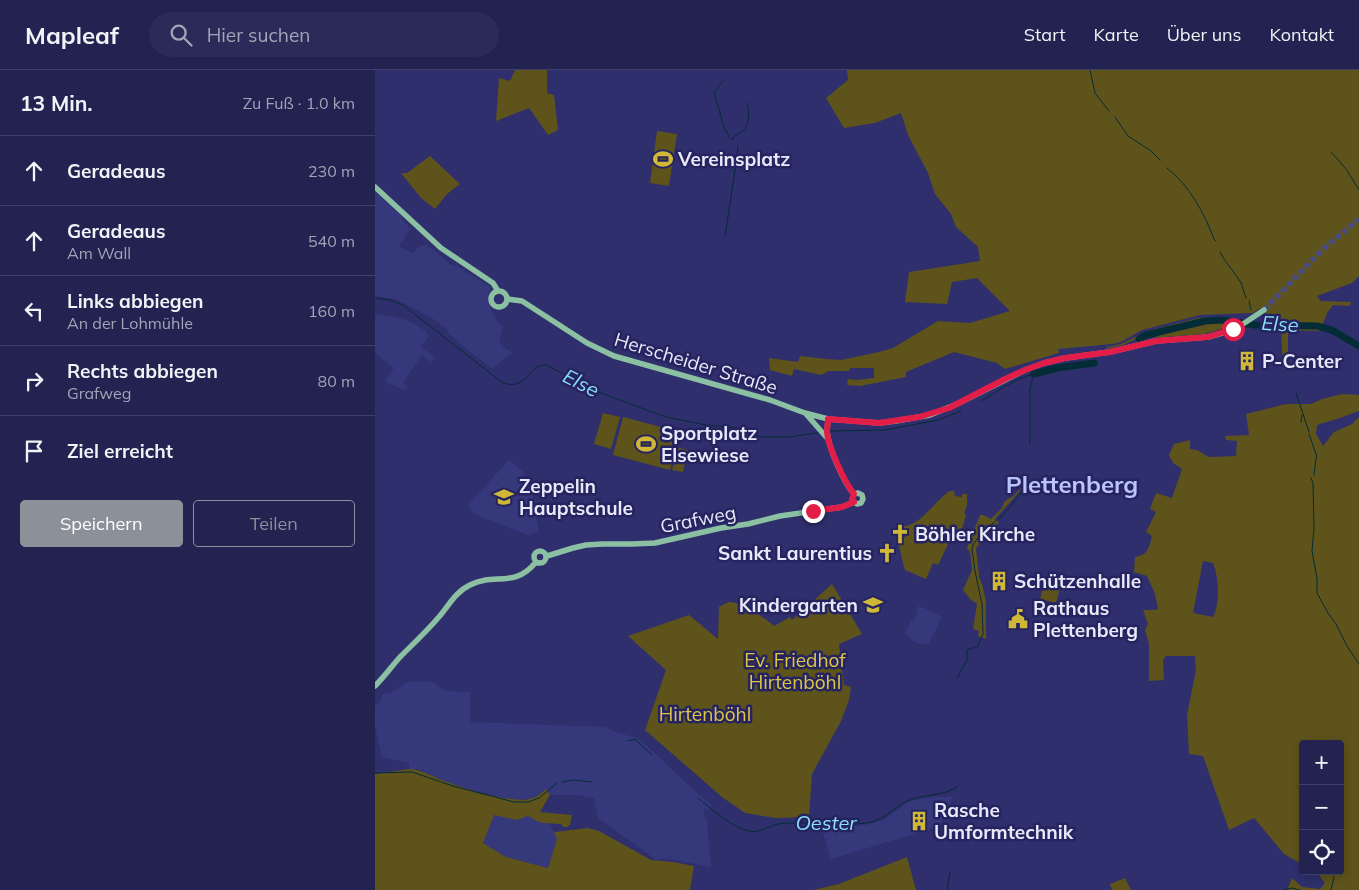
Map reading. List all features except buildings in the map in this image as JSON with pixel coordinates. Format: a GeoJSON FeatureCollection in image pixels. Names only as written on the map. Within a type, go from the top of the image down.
{"type":"FeatureCollection","features":[{"type":"Feature","properties":{"kind":"main road","name":"Herscheider Straße"},"geometry":{"type":"LineString","coordinates":[[375,187],[441,248],[493,283],[498,291],[505,293],[506,304],[499,308],[493,306],[491,301],[493,294],[498,291]]}},
{"type":"Feature","properties":{"kind":"main road","name":"Herscheider Straße"},"geometry":{"type":"LineString","coordinates":[[507,299],[522,301],[583,340],[614,356],[771,400],[805,413],[828,419],[879,423],[919,417],[949,408],[1031,367],[1065,358],[1110,352],[1156,341],[1208,337],[1222,334],[1236,328],[1264,310]]}},
{"type":"Feature","properties":{"kind":"main road"},"geometry":{"type":"LineString","coordinates":[[805,413],[829,441]]}},
{"type":"Feature","properties":{"kind":"main road"},"geometry":{"type":"LineString","coordinates":[[822,432],[822,423],[828,419]]}},
{"type":"Feature","properties":{"kind":"main road"},"geometry":{"type":"LineString","coordinates":[[828,419],[827,432],[829,441],[843,478],[854,494]]}},
{"type":"Feature","properties":{"kind":"main road"},"geometry":{"type":"LineString","coordinates":[[854,494],[860,494],[863,499],[859,504],[852,499],[854,494]]}},
{"type":"Feature","properties":{"kind":"main road","name":"Grafweg"},"geometry":{"type":"LineString","coordinates":[[547,556],[586,545],[655,543],[780,516],[842,507],[854,502]]}},
{"type":"Feature","properties":{"kind":"main road","name":"Grafweg"},"geometry":{"type":"LineString","coordinates":[[536,562],[534,556],[538,551],[544,552],[547,556]]}},
{"type":"Feature","properties":{"kind":"main road","name":"Grafweg"},"geometry":{"type":"LineString","coordinates":[[536,562],[544,563],[547,556]]}},
{"type":"Feature","properties":{"kind":"main road","name":"Grafweg"},"geometry":{"type":"LineString","coordinates":[[375,686],[399,658],[439,618],[461,591],[477,582],[517,578],[531,569],[536,562]]}},
{"type":"Feature","properties":{"kind":"shaded area"},"geometry":{"type":"Polygon","coordinates":[[[375,192],[402,217],[410,229],[399,246],[411,253],[420,246],[426,245],[452,266],[455,265],[490,287],[488,294],[490,307],[495,318],[503,327],[499,341],[513,353],[492,369],[459,343],[447,332],[448,330],[432,318],[398,300],[375,296],[375,192]]]}},
{"type":"Feature","properties":{"kind":"shaded area"},"geometry":{"type":"Polygon","coordinates":[[[375,314],[407,320],[426,331],[429,336],[421,347],[435,357],[431,362],[422,355],[403,383],[407,386],[405,390],[384,382],[394,368],[375,353],[375,314]]]}},
{"type":"Feature","properties":{"kind":"shaded area","name":"Zeppelin Hauptschule"},"geometry":{"type":"Polygon","coordinates":[[[509,460],[524,472],[523,477],[532,487],[539,532],[528,535],[476,515],[467,506],[509,460]]]}},
{"type":"Feature","properties":{"kind":"shaded area"},"geometry":{"type":"Polygon","coordinates":[[[918,606],[942,617],[929,643],[924,645],[913,641],[905,633],[911,621],[915,619],[918,606]]]}},
{"type":"Feature","properties":{"kind":"shaded area"},"geometry":{"type":"Polygon","coordinates":[[[431,681],[445,691],[470,692],[470,722],[605,727],[637,738],[712,805],[708,810],[705,808],[703,816],[707,820],[711,867],[670,859],[655,859],[598,818],[594,798],[577,795],[550,795],[546,790],[530,799],[511,800],[454,785],[417,769],[409,769],[409,763],[382,757],[375,727],[375,705],[380,702],[383,694],[391,693],[408,682],[431,681]]]}},
{"type":"Feature","properties":{"kind":"shaded area"},"geometry":{"type":"Polygon","coordinates":[[[953,796],[940,825],[937,827],[831,859],[821,826],[846,827],[866,825],[884,820],[909,801],[953,796]]]}},
{"type":"Feature","properties":{"kind":"shaded area"},"geometry":{"type":"Polygon","coordinates":[[[494,814],[527,815],[539,822],[549,822],[558,839],[548,868],[506,857],[483,843],[494,814]]]}},
{"type":"Feature","properties":{"kind":"green space"},"geometry":{"type":"Polygon","coordinates":[[[515,70],[547,70],[547,93],[554,95],[558,130],[548,135],[529,108],[496,121],[499,78],[510,81],[515,70]]]}},
{"type":"Feature","properties":{"kind":"green space"},"geometry":{"type":"Polygon","coordinates":[[[847,70],[1359,70],[1359,276],[1352,283],[1317,296],[1321,301],[1351,302],[1350,306],[1333,305],[1327,313],[1320,331],[1288,330],[1289,368],[1283,369],[1281,329],[1256,327],[1268,316],[1260,308],[1253,313],[1200,315],[1142,330],[1121,342],[1058,349],[1059,353],[1005,369],[997,363],[954,352],[906,372],[906,377],[860,386],[847,385],[848,379],[874,378],[874,368],[850,368],[849,371],[829,371],[821,375],[794,369],[792,376],[770,370],[769,358],[798,362],[800,356],[841,360],[893,348],[938,321],[970,323],[1010,311],[977,278],[952,282],[947,304],[905,302],[909,272],[980,261],[978,247],[956,227],[951,214],[935,194],[928,173],[908,135],[901,113],[875,123],[844,128],[826,98],[848,80],[847,70]]]}},
{"type":"Feature","properties":{"kind":"green space","name":"Vereinsplatz"},"geometry":{"type":"Polygon","coordinates":[[[657,131],[677,134],[669,186],[650,183],[657,131]]]}},
{"type":"Feature","properties":{"kind":"green space"},"geometry":{"type":"Polygon","coordinates":[[[430,156],[460,184],[447,194],[435,209],[421,198],[401,173],[407,173],[430,156]]]}},
{"type":"Feature","properties":{"kind":"green space"},"geometry":{"type":"Polygon","coordinates":[[[1210,317],[1155,330],[1123,345],[1106,349],[1147,331],[1198,318],[1210,317]]]}},
{"type":"Feature","properties":{"kind":"green space"},"geometry":{"type":"Polygon","coordinates":[[[1202,323],[1235,323],[1204,334],[1153,338],[1173,330],[1202,323]]]}},
{"type":"Feature","properties":{"kind":"green space"},"geometry":{"type":"Polygon","coordinates":[[[1342,394],[1359,395],[1359,411],[1317,425],[1316,434],[1323,446],[1334,432],[1352,424],[1359,417],[1359,890],[1287,890],[1292,878],[1302,887],[1320,889],[1325,883],[1319,875],[1344,875],[1344,740],[1299,740],[1299,863],[1284,854],[1254,818],[1229,830],[1203,756],[1189,754],[1187,715],[1196,670],[1195,656],[1166,656],[1163,660],[1164,680],[1149,681],[1149,644],[1145,630],[1148,624],[1143,610],[1158,609],[1155,594],[1147,576],[1134,572],[1135,557],[1143,555],[1150,544],[1152,536],[1146,532],[1156,512],[1150,509],[1156,493],[1172,498],[1182,469],[1173,463],[1169,455],[1174,444],[1190,440],[1190,449],[1197,450],[1209,457],[1236,456],[1237,441],[1226,440],[1225,436],[1249,435],[1246,414],[1286,404],[1311,404],[1342,394]],[[1203,561],[1193,613],[1213,617],[1217,605],[1217,576],[1213,563],[1203,561]]]}},
{"type":"Feature","properties":{"kind":"green space"},"geometry":{"type":"Polygon","coordinates":[[[603,413],[620,417],[611,449],[594,444],[603,413]]]}},
{"type":"Feature","properties":{"kind":"green space","name":"Sportplatz Elsewiese"},"geometry":{"type":"Polygon","coordinates":[[[623,417],[680,432],[670,470],[613,455],[623,417]]]}},
{"type":"Feature","properties":{"kind":"green space"},"geometry":{"type":"Polygon","coordinates":[[[677,447],[688,450],[683,472],[672,470],[677,447]]]}},
{"type":"Feature","properties":{"kind":"green space"},"geometry":{"type":"Polygon","coordinates":[[[1021,488],[995,519],[999,522],[976,548],[979,577],[986,601],[986,639],[978,636],[979,631],[973,629],[977,604],[963,590],[972,570],[970,551],[967,549],[980,515],[991,519],[1001,509],[1005,501],[1021,488]]]}},
{"type":"Feature","properties":{"kind":"green space"},"geometry":{"type":"Polygon","coordinates":[[[950,491],[954,491],[955,496],[962,497],[962,494],[967,494],[967,505],[964,513],[966,515],[960,537],[953,534],[938,565],[933,563],[926,579],[905,570],[897,541],[906,536],[902,527],[916,522],[950,491]]]}},
{"type":"Feature","properties":{"kind":"green space"},"geometry":{"type":"Polygon","coordinates":[[[1060,578],[1062,580],[1056,603],[1040,599],[1044,585],[1053,589],[1060,578]]]}},
{"type":"Feature","properties":{"kind":"green space"},"geometry":{"type":"Polygon","coordinates":[[[832,584],[862,634],[839,644],[844,685],[851,687],[849,700],[841,721],[812,774],[809,817],[775,818],[745,813],[722,797],[645,730],[666,670],[628,636],[689,615],[718,639],[719,607],[729,602],[746,607],[774,626],[790,617],[792,620],[832,584]]]}},
{"type":"Feature","properties":{"kind":"green space"},"geometry":{"type":"Polygon","coordinates":[[[409,769],[422,771],[473,791],[510,799],[531,798],[538,796],[546,789],[550,795],[540,812],[572,815],[570,825],[563,827],[561,824],[540,822],[527,816],[517,820],[494,815],[483,843],[506,857],[548,868],[557,839],[554,832],[588,828],[599,831],[651,860],[694,866],[690,890],[375,890],[375,774],[409,769]]]}},
{"type":"Feature","properties":{"kind":"green space"},"geometry":{"type":"Polygon","coordinates":[[[907,857],[916,890],[813,890],[839,884],[907,857]]]}},
{"type":"Feature","properties":{"kind":"green space"},"geometry":{"type":"Polygon","coordinates":[[[1125,878],[1131,890],[1112,890],[1110,884],[1125,878]]]}},
{"type":"Feature","properties":{"kind":"waterway"},"geometry":{"type":"LineString","coordinates":[[1090,70],[1095,93],[1109,111]]}},
{"type":"Feature","properties":{"kind":"waterway"},"geometry":{"type":"LineString","coordinates":[[723,81],[714,92],[725,131],[731,139],[734,139],[733,137],[744,130],[748,123],[747,103]]}},
{"type":"Feature","properties":{"kind":"waterway"},"geometry":{"type":"LineString","coordinates":[[1115,117],[1128,136],[1151,151],[1160,160]]}},
{"type":"Feature","properties":{"kind":"waterway"},"geometry":{"type":"LineString","coordinates":[[725,237],[738,146]]}},
{"type":"Feature","properties":{"kind":"waterway"},"geometry":{"type":"LineString","coordinates":[[1331,152],[1346,169],[1359,190]]}},
{"type":"Feature","properties":{"kind":"waterway"},"geometry":{"type":"LineString","coordinates":[[1167,168],[1183,183],[1195,200],[1216,241]]}},
{"type":"Feature","properties":{"kind":"waterway"},"geometry":{"type":"LineString","coordinates":[[1220,252],[1241,283],[1246,298]]}},
{"type":"Feature","properties":{"kind":"waterway","name":"Else"},"geometry":{"type":"LineString","coordinates":[[375,298],[390,300],[403,305],[503,383],[512,384],[523,381],[535,369],[546,365],[598,392],[666,417],[706,425],[733,427],[762,437],[788,437],[817,433]]}},
{"type":"Feature","properties":{"kind":"waterway"},"geometry":{"type":"LineString","coordinates":[[1249,301],[1251,310]]}},
{"type":"Feature","properties":{"kind":"waterway","name":"Else"},"geometry":{"type":"LineString","coordinates":[[1139,339],[1146,335],[1205,321],[1222,320],[1255,325],[1317,326],[1332,330],[1359,346]]}},
{"type":"Feature","properties":{"kind":"waterway","name":"Else"},"geometry":{"type":"LineString","coordinates":[[1034,374],[1057,368],[1094,363]]}},
{"type":"Feature","properties":{"kind":"waterway","name":"Else"},"geometry":{"type":"LineString","coordinates":[[981,401],[1013,382],[1034,374]]}},
{"type":"Feature","properties":{"kind":"waterway","name":"Oester"},"geometry":{"type":"LineString","coordinates":[[1030,444],[1030,388],[1034,374]]}},
{"type":"Feature","properties":{"kind":"waterway"},"geometry":{"type":"LineString","coordinates":[[1296,393],[1309,432]]}},
{"type":"Feature","properties":{"kind":"waterway","name":"Else"},"geometry":{"type":"LineString","coordinates":[[831,431],[885,430],[938,420],[961,411]]}},
{"type":"Feature","properties":{"kind":"waterway"},"geometry":{"type":"LineString","coordinates":[[1301,422],[1302,415]]}},
{"type":"Feature","properties":{"kind":"waterway"},"geometry":{"type":"LineString","coordinates":[[1309,434],[1317,457],[1314,475]]}},
{"type":"Feature","properties":{"kind":"waterway"},"geometry":{"type":"LineString","coordinates":[[1311,478],[1313,483],[1314,528],[1312,551],[1317,579],[1317,593],[1359,664]]}},
{"type":"Feature","properties":{"kind":"waterway","name":"Oester"},"geometry":{"type":"LineString","coordinates":[[957,678],[967,660],[967,650],[978,646],[983,634],[982,604],[975,571],[973,545],[981,533],[1002,516],[1014,502],[1021,493],[1023,486]]}},
{"type":"Feature","properties":{"kind":"waterway","name":"Oester"},"geometry":{"type":"LineString","coordinates":[[628,741],[635,739],[652,755]]}},
{"type":"Feature","properties":{"kind":"waterway","name":"Oester"},"geometry":{"type":"LineString","coordinates":[[375,773],[412,772],[453,786],[514,802],[528,802],[539,798],[557,783]]}},
{"type":"Feature","properties":{"kind":"waterway","name":"Oester"},"geometry":{"type":"LineString","coordinates":[[562,782],[574,780],[592,782]]}},
{"type":"Feature","properties":{"kind":"waterway","name":"Oester"},"geometry":{"type":"LineString","coordinates":[[698,798],[729,822],[753,832],[784,823],[866,823],[880,819],[907,801],[946,792],[957,787]]}},
{"type":"Feature","properties":{"kind":"waterway"},"geometry":{"type":"LineString","coordinates":[[947,890],[950,872]]}},
{"type":"Feature","properties":{"kind":"waterway"},"geometry":{"type":"LineString","coordinates":[[1331,890],[1334,877]]}},
{"type":"Feature","properties":{"kind":"waterway"},"geometry":{"type":"LineString","coordinates":[[1283,890],[1292,888],[1300,890]]}},
{"type":"Feature","properties":{"kind":"tunnel"},"geometry":{"type":"LineString","coordinates":[[1264,310],[1323,249],[1359,219]]}},
{"type":"Feature","properties":{"kind":"place","name":"Vereinsplatz"},"geometry":{"type":"Point","coordinates":[663,159]}},
{"type":"Feature","properties":{"kind":"place","name":"P-Center"},"geometry":{"type":"Point","coordinates":[1247,361]}},
{"type":"Feature","properties":{"kind":"place","name":"Sportplatz Elsewiese"},"geometry":{"type":"Point","coordinates":[646,444]}},
{"type":"Feature","properties":{"kind":"place","name":"Zeppelin Hauptschule"},"geometry":{"type":"Point","coordinates":[504,497]}},
{"type":"Feature","properties":{"kind":"place","name":"Böhler Kirche"},"geometry":{"type":"Point","coordinates":[900,534]}},
{"type":"Feature","properties":{"kind":"place","name":"Sankt Laurentius"},"geometry":{"type":"Point","coordinates":[887,553]}},
{"type":"Feature","properties":{"kind":"place","name":"Schützenhalle"},"geometry":{"type":"Point","coordinates":[999,581]}},
{"type":"Feature","properties":{"kind":"place","name":"Kindergarten"},"geometry":{"type":"Point","coordinates":[873,605]}},
{"type":"Feature","properties":{"kind":"place","name":"Rathaus Plettenberg"},"geometry":{"type":"Point","coordinates":[1018,619]}},
{"type":"Feature","properties":{"kind":"place","name":"Rasche Umformtechnik"},"geometry":{"type":"Point","coordinates":[919,821]}},
{"type":"Feature","properties":{"kind":"district","name":"Plettenberg"},"geometry":{"type":"Point","coordinates":[1072,485]}},
{"type":"Feature","properties":{"kind":"route"},"geometry":{"type":"LineString","coordinates":[[813,511],[842,507],[854,502],[852,499],[854,494],[843,478],[829,441],[827,432],[828,419],[879,423],[930,415],[949,408],[1005,379],[1044,363],[1110,352],[1156,341],[1208,337],[1233,329]]}},
{"type":"Feature","properties":{"kind":"park label","name":"Ev. Friedhof Hirtenböhl"},"geometry":{"type":"Point","coordinates":[795,671]}},
{"type":"Feature","properties":{"kind":"park label","name":"Hirtenböhl"},"geometry":{"type":"Point","coordinates":[705,714]}}]}
